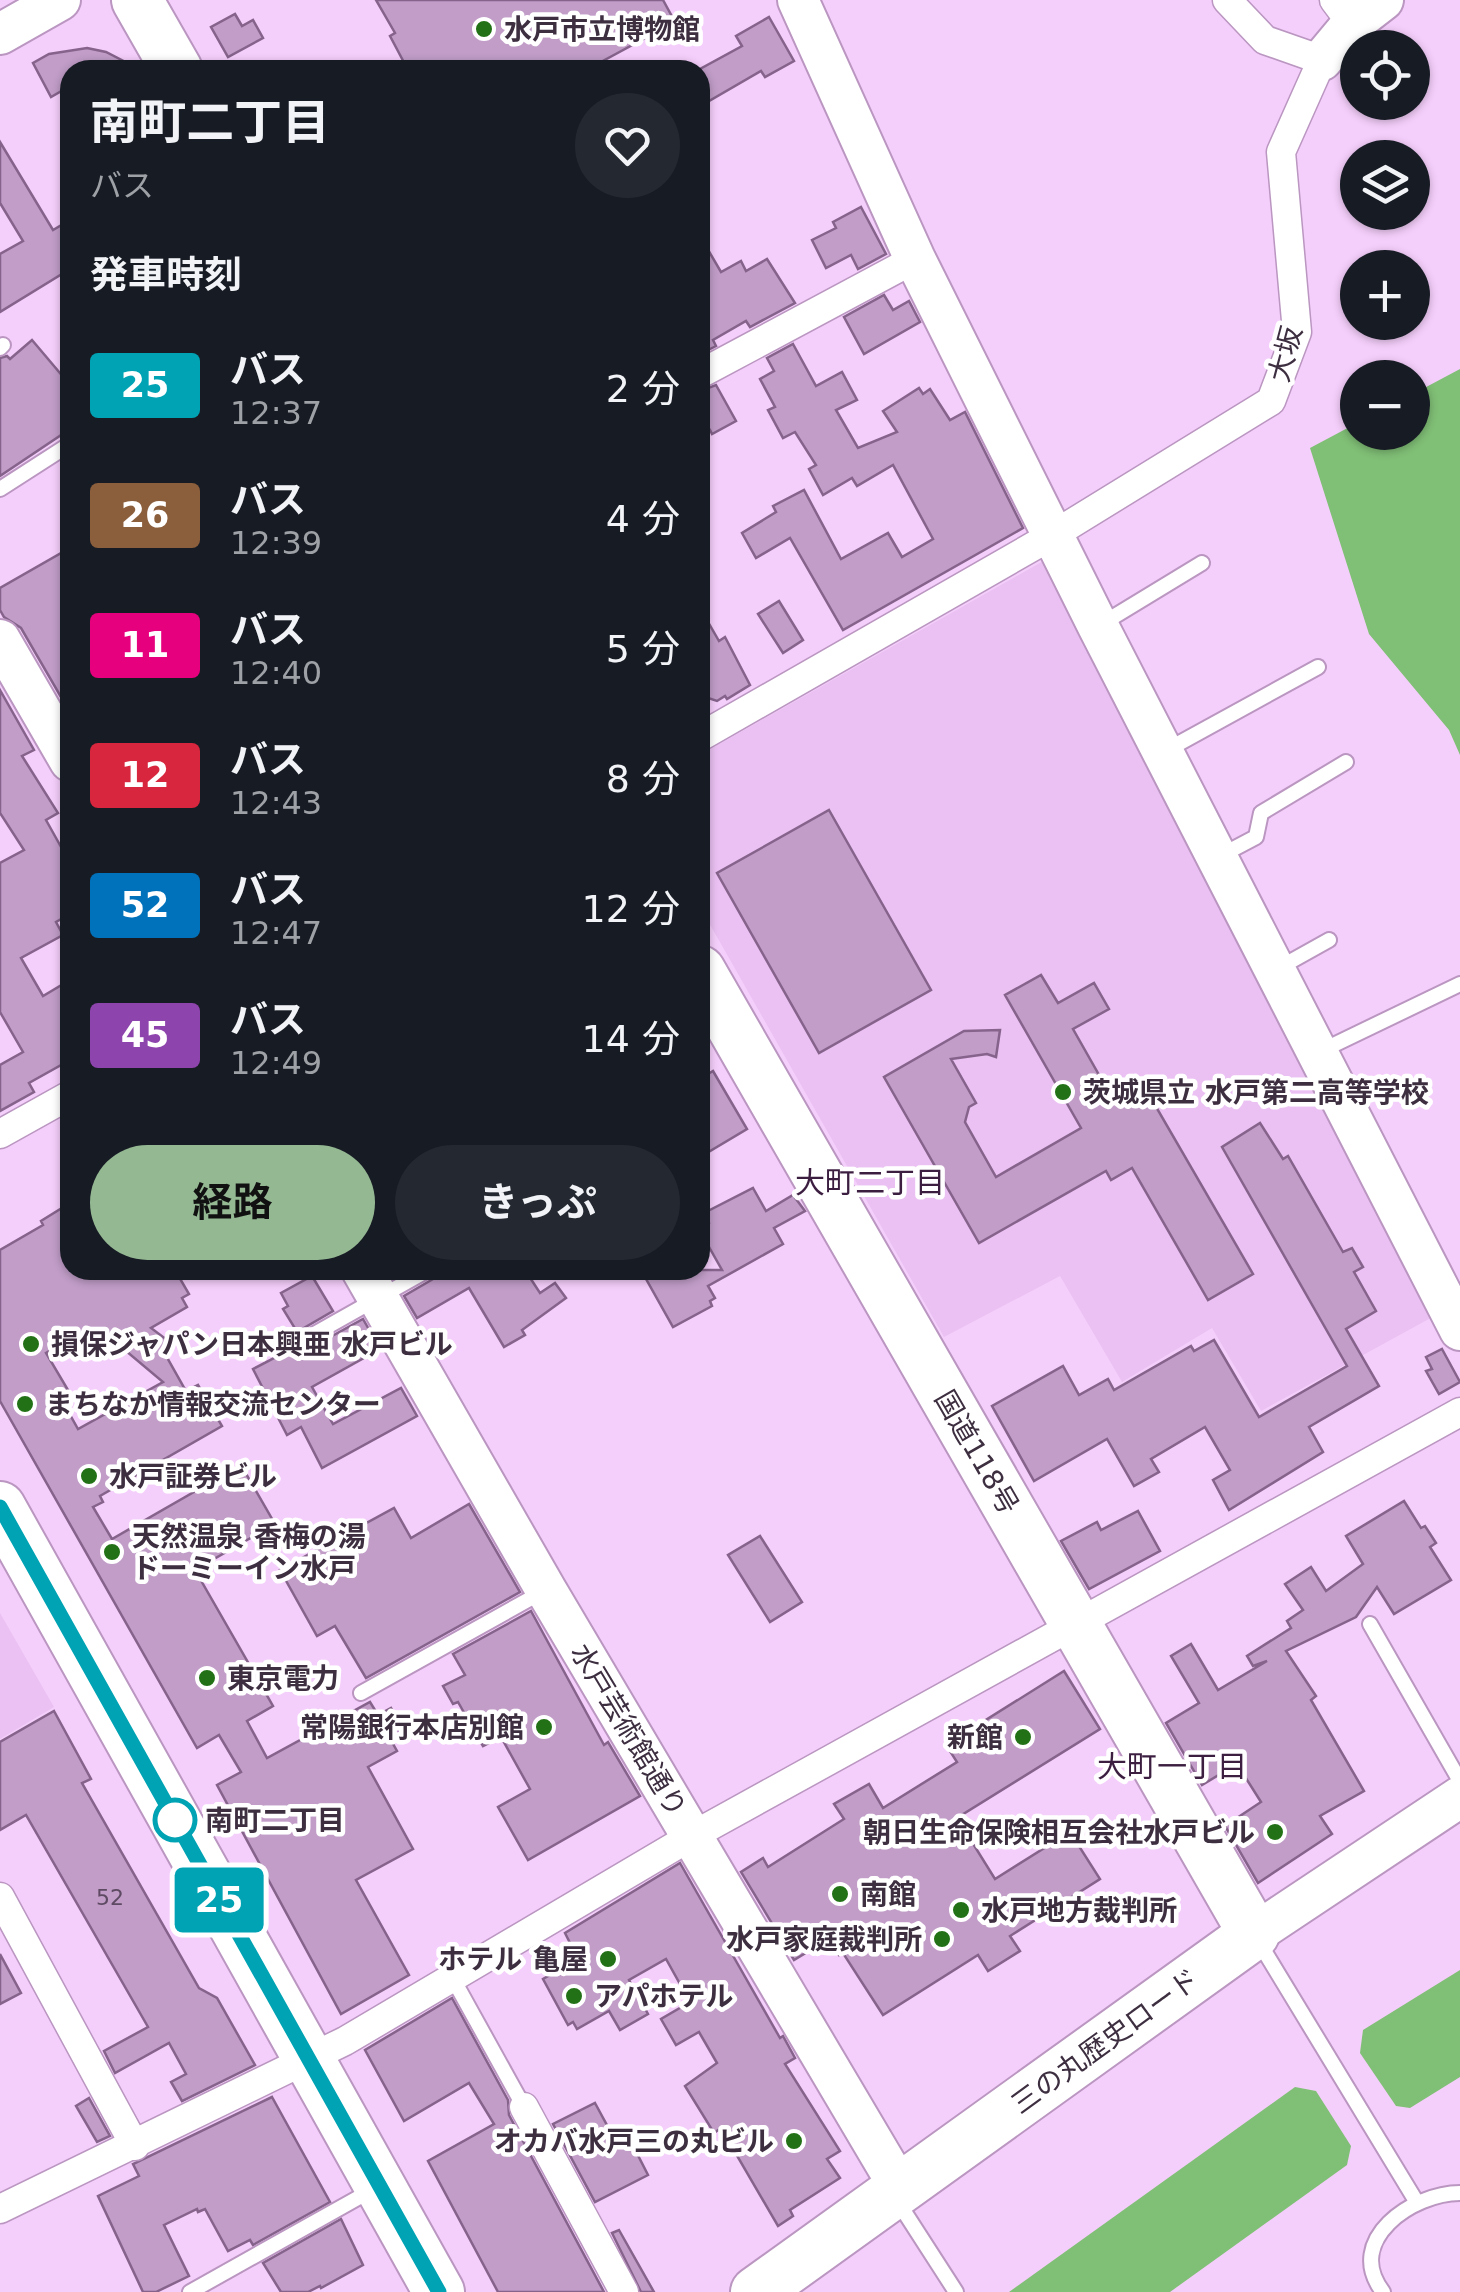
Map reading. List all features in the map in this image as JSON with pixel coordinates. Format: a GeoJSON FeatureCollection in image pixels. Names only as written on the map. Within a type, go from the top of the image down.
{"type":"FeatureCollection","features":[{"type":"Feature","properties":{"kind":"highway"},"geometry":{"type":"LineString","coordinates":[[137,0],[171,60]]}},
{"type":"Feature","properties":{"kind":"highway","name":"国道118号"},"geometry":{"type":"LineString","coordinates":[[710,988],[1254,1934]]}},
{"type":"Feature","properties":{"kind":"highway"},"geometry":{"type":"LineString","coordinates":[[0,1507],[439,2292]]}},
{"type":"Feature","properties":{"kind":"highway","name":"三の丸歴史ロード"},"geometry":{"type":"LineString","coordinates":[[756,2292],[1254,1934]]}},
{"type":"Feature","properties":{"kind":"street"},"geometry":{"type":"LineString","coordinates":[[0,34],[60,0]]}},
{"type":"Feature","properties":{"kind":"street"},"geometry":{"type":"LineString","coordinates":[[798,0],[916,259],[1098,626],[1455,1308]]}},
{"type":"Feature","properties":{"kind":"street"},"geometry":{"type":"LineString","coordinates":[[1227,0],[1265,40],[1322,60],[1356,8]]}},
{"type":"Feature","properties":{"kind":"street","name":"大坂"},"geometry":{"type":"LineString","coordinates":[[710,731],[1053,535],[1178,457],[1243,422],[1271,401],[1297,332],[1281,152],[1322,60]]}},
{"type":"Feature","properties":{"kind":"street"},"geometry":{"type":"LineString","coordinates":[[710,369],[916,259]]}},
{"type":"Feature","properties":{"kind":"street"},"geometry":{"type":"LineString","coordinates":[[0,640],[60,745]]}},
{"type":"Feature","properties":{"kind":"street"},"geometry":{"type":"LineString","coordinates":[[0,1134],[60,1100]]}},
{"type":"Feature","properties":{"kind":"street","name":"水戸芸術館通り"},"geometry":{"type":"LineString","coordinates":[[370,1285],[896,2190]]}},
{"type":"Feature","properties":{"kind":"street"},"geometry":{"type":"LineString","coordinates":[[0,2210],[308,2060],[692,1836],[1460,1412]]}},
{"type":"Feature","properties":{"kind":"street","name":"三の丸歴史ロード"},"geometry":{"type":"LineString","coordinates":[[1254,1934],[1460,1798]]}},
{"type":"Feature","properties":{"kind":"street"},"geometry":{"type":"LineString","coordinates":[[0,1897],[135,2146]]}},
{"type":"Feature","properties":{"kind":"street"},"geometry":{"type":"LineString","coordinates":[[524,2107],[624,2292]]}},
{"type":"Feature","properties":{"kind":"lane"},"geometry":{"type":"LineString","coordinates":[[0,489],[60,450]]}},
{"type":"Feature","properties":{"kind":"lane"},"geometry":{"type":"LineString","coordinates":[[1098,626],[1202,563]]}},
{"type":"Feature","properties":{"kind":"lane"},"geometry":{"type":"LineString","coordinates":[[1162,752],[1318,668]]}},
{"type":"Feature","properties":{"kind":"lane"},"geometry":{"type":"LineString","coordinates":[[1217,857],[1256,837],[1261,813],[1346,762]]}},
{"type":"Feature","properties":{"kind":"lane"},"geometry":{"type":"LineString","coordinates":[[1276,970],[1328,940]]}},
{"type":"Feature","properties":{"kind":"lane"},"geometry":{"type":"LineString","coordinates":[[1318,1052],[1460,984]]}},
{"type":"Feature","properties":{"kind":"lane"},"geometry":{"type":"LineString","coordinates":[[309,1337],[370,1285]]}},
{"type":"Feature","properties":{"kind":"lane"},"geometry":{"type":"LineString","coordinates":[[361,1693],[546,1590]]}},
{"type":"Feature","properties":{"kind":"lane"},"geometry":{"type":"LineString","coordinates":[[1370,1624],[1460,1781]]}},
{"type":"Feature","properties":{"kind":"lane"},"geometry":{"type":"LineString","coordinates":[[1254,1934],[1416,2201]]}},
{"type":"Feature","properties":{"kind":"lane"},"geometry":{"type":"LineString","coordinates":[[451,1977],[524,2107]]}},
{"type":"Feature","properties":{"kind":"lane"},"geometry":{"type":"LineString","coordinates":[[190,2292],[380,2185]]}},
{"type":"Feature","properties":{"kind":"lane"},"geometry":{"type":"LineString","coordinates":[[896,2190],[956,2292]]}},
{"type":"Feature","properties":{"kind":"lane"},"geometry":{"type":"LineString","coordinates":[[1383,2292],[1371,2262],[1377,2238],[1393,2216],[1416,2201],[1460,2192]]}},
{"type":"Feature","properties":{"kind":"shaded area","name":"茨城県立 水戸第二高等学校"},"geometry":{"type":"Polygon","coordinates":[[[1045,560],[1438,1314],[1261,1411],[1212,1328],[1122,1382],[1060,1276],[944,1337],[710,925],[710,749],[1045,560]]]}},
{"type":"Feature","properties":{"kind":"shaded area"},"geometry":{"type":"Polygon","coordinates":[[[0,1613],[54,1707],[0,1739],[0,1613]]]}},
{"type":"Feature","properties":{"kind":"green space"},"geometry":{"type":"Polygon","coordinates":[[[1460,369],[1460,755],[1449,730],[1369,634],[1310,448],[1340,432],[1340,450],[1430,450],[1430,385],[1460,369]]]}},
{"type":"Feature","properties":{"kind":"green space"},"geometry":{"type":"Polygon","coordinates":[[[1460,1970],[1460,2077],[1410,2108],[1396,2106],[1360,2053],[1363,2030],[1460,1970]]]}},
{"type":"Feature","properties":{"kind":"green space"},"geometry":{"type":"Polygon","coordinates":[[[1295,2087],[1316,2091],[1351,2146],[1347,2165],[1170,2292],[1009,2292],[1295,2087]]]}},
{"type":"Feature","properties":{"kind":"building"},"geometry":{"type":"Polygon","coordinates":[[[376,0],[663,0],[675,22],[605,60],[403,60],[390,36],[395,33],[376,0]]]}},
{"type":"Feature","properties":{"kind":"building"},"geometry":{"type":"Polygon","coordinates":[[[235,14],[242,26],[253,20],[263,38],[228,57],[211,27],[235,14]]]}},
{"type":"Feature","properties":{"kind":"building"},"geometry":{"type":"Polygon","coordinates":[[[769,17],[794,61],[765,77],[761,71],[710,100],[710,64],[742,46],[736,36],[769,17]]]}},
{"type":"Feature","properties":{"kind":"building"},"geometry":{"type":"Polygon","coordinates":[[[87,48],[122,60],[60,60],[60,92],[51,97],[33,63],[49,54],[87,48]]]}},
{"type":"Feature","properties":{"kind":"building"},"geometry":{"type":"Polygon","coordinates":[[[0,142],[53,230],[60,226],[60,275],[0,312],[0,254],[23,241],[0,203],[0,142]]]}},
{"type":"Feature","properties":{"kind":"building"},"geometry":{"type":"Polygon","coordinates":[[[861,207],[886,254],[858,269],[851,255],[826,268],[812,240],[836,228],[833,222],[861,207]]]}},
{"type":"Feature","properties":{"kind":"building"},"geometry":{"type":"Polygon","coordinates":[[[710,253],[721,272],[741,261],[746,271],[767,259],[795,303],[750,327],[746,321],[713,340],[716,346],[710,349],[710,253]]]}},
{"type":"Feature","properties":{"kind":"building"},"geometry":{"type":"Polygon","coordinates":[[[884,295],[893,310],[909,301],[920,322],[864,354],[844,317],[884,295]]]}},
{"type":"Feature","properties":{"kind":"building"},"geometry":{"type":"Polygon","coordinates":[[[32,340],[60,373],[60,436],[0,476],[0,358],[10,359],[32,340]]]}},
{"type":"Feature","properties":{"kind":"building"},"geometry":{"type":"Polygon","coordinates":[[[793,344],[816,386],[842,372],[857,400],[836,410],[858,448],[897,432],[883,411],[919,388],[923,394],[930,389],[950,420],[965,412],[1023,528],[843,630],[790,538],[756,558],[742,533],[776,512],[773,506],[804,490],[841,559],[888,533],[902,557],[933,539],[893,465],[857,486],[852,478],[823,495],[809,469],[816,465],[795,432],[783,438],[768,410],[775,407],[760,379],[774,371],[767,358],[793,344]]]}},
{"type":"Feature","properties":{"kind":"building"},"geometry":{"type":"Polygon","coordinates":[[[716,385],[736,421],[712,434],[710,430],[710,387],[716,385]]]}},
{"type":"Feature","properties":{"kind":"building"},"geometry":{"type":"Polygon","coordinates":[[[60,554],[60,695],[21,628],[0,610],[0,588],[60,554]]]}},
{"type":"Feature","properties":{"kind":"building"},"geometry":{"type":"Polygon","coordinates":[[[779,601],[803,640],[783,653],[758,614],[779,601]]]}},
{"type":"Feature","properties":{"kind":"building"},"geometry":{"type":"Polygon","coordinates":[[[710,625],[719,641],[725,637],[750,685],[717,701],[710,699],[710,625]]]}},
{"type":"Feature","properties":{"kind":"building"},"geometry":{"type":"Polygon","coordinates":[[[0,690],[34,750],[22,756],[58,813],[46,820],[60,845],[60,920],[56,922],[60,937],[21,958],[43,996],[60,986],[60,1066],[29,1083],[34,1092],[0,1111],[0,1065],[23,1052],[0,1012],[0,863],[24,850],[0,813],[0,690]]]}},
{"type":"Feature","properties":{"kind":"building"},"geometry":{"type":"Polygon","coordinates":[[[829,810],[931,990],[819,1053],[717,873],[829,810]]]}},
{"type":"Feature","properties":{"kind":"building"},"geometry":{"type":"Polygon","coordinates":[[[1041,975],[1058,1003],[1094,983],[1109,1009],[1073,1029],[1115,1103],[1144,1086],[1253,1274],[1208,1300],[1132,1168],[1111,1180],[1106,1171],[979,1243],[884,1077],[964,1031],[1000,1030],[996,1057],[987,1054],[951,1059],[976,1103],[969,1107],[965,1122],[996,1177],[1081,1128],[1005,995],[1041,975]]]}},
{"type":"Feature","properties":{"kind":"building"},"geometry":{"type":"Polygon","coordinates":[[[713,1071],[747,1129],[710,1151],[713,1071]]]}},
{"type":"Feature","properties":{"kind":"building"},"geometry":{"type":"Polygon","coordinates":[[[1260,1123],[1283,1159],[1288,1156],[1343,1252],[1352,1248],[1363,1267],[1354,1272],[1376,1311],[1346,1329],[1379,1386],[1309,1427],[1323,1452],[1229,1510],[1213,1480],[1230,1470],[1205,1427],[1151,1459],[1159,1472],[1134,1486],[1107,1439],[1034,1481],[992,1406],[1063,1366],[1079,1395],[1108,1379],[1114,1390],[1191,1346],[1194,1351],[1214,1340],[1259,1417],[1347,1366],[1222,1147],[1260,1123]]]}},
{"type":"Feature","properties":{"kind":"building"},"geometry":{"type":"Polygon","coordinates":[[[753,1188],[766,1211],[793,1195],[805,1211],[774,1228],[783,1244],[708,1286],[715,1298],[710,1301],[712,1306],[673,1327],[647,1280],[710,1280],[710,1270],[722,1270],[710,1249],[710,1210],[753,1188]]]}},
{"type":"Feature","properties":{"kind":"building"},"geometry":{"type":"Polygon","coordinates":[[[60,1209],[60,1280],[181,1280],[189,1294],[182,1298],[187,1307],[151,1328],[171,1343],[164,1352],[186,1391],[198,1385],[222,1426],[100,1496],[103,1502],[93,1507],[112,1539],[241,1465],[275,1524],[195,1570],[273,1706],[247,1721],[267,1758],[370,1702],[378,1715],[391,1708],[405,1734],[392,1742],[397,1751],[368,1767],[413,1849],[356,1880],[409,1975],[341,2014],[217,1785],[241,1772],[219,1735],[197,1748],[0,1401],[0,1250],[43,1225],[41,1221],[60,1209]],[[84,1331],[46,1353],[68,1390],[59,1395],[78,1429],[163,1382],[113,1340],[96,1350],[84,1331]]]}},
{"type":"Feature","properties":{"kind":"building"},"geometry":{"type":"Polygon","coordinates":[[[305,1280],[314,1280],[333,1311],[299,1335],[283,1309],[288,1306],[281,1293],[305,1280]]]}},
{"type":"Feature","properties":{"kind":"building"},"geometry":{"type":"Polygon","coordinates":[[[431,1280],[532,1280],[540,1293],[555,1283],[566,1298],[522,1330],[525,1335],[504,1347],[469,1288],[417,1318],[404,1296],[431,1280]]]}},
{"type":"Feature","properties":{"kind":"building"},"geometry":{"type":"Polygon","coordinates":[[[363,1319],[380,1349],[312,1387],[333,1424],[401,1388],[417,1416],[322,1468],[301,1427],[287,1435],[253,1369],[301,1344],[314,1346],[363,1319]]]}},
{"type":"Feature","properties":{"kind":"building"},"geometry":{"type":"Polygon","coordinates":[[[1442,1349],[1460,1382],[1439,1394],[1426,1371],[1432,1369],[1426,1357],[1442,1349]]]}},
{"type":"Feature","properties":{"kind":"building"},"geometry":{"type":"Polygon","coordinates":[[[1404,1501],[1436,1543],[1430,1547],[1451,1580],[1394,1614],[1377,1587],[1356,1617],[1286,1651],[1316,1696],[1311,1700],[1364,1791],[1320,1816],[1332,1834],[1258,1883],[1225,1826],[1261,1802],[1237,1764],[1202,1785],[1166,1723],[1199,1703],[1171,1656],[1191,1644],[1218,1690],[1267,1661],[1253,1666],[1247,1656],[1291,1628],[1287,1621],[1303,1610],[1285,1584],[1311,1567],[1326,1591],[1363,1564],[1346,1536],[1404,1501]]]}},
{"type":"Feature","properties":{"kind":"building"},"geometry":{"type":"Polygon","coordinates":[[[469,1504],[520,1592],[366,1678],[335,1626],[317,1636],[280,1570],[394,1508],[411,1538],[469,1504]]]}},
{"type":"Feature","properties":{"kind":"building"},"geometry":{"type":"Polygon","coordinates":[[[1138,1511],[1160,1551],[1089,1589],[1061,1541],[1097,1522],[1101,1530],[1138,1511]]]}},
{"type":"Feature","properties":{"kind":"building"},"geometry":{"type":"Polygon","coordinates":[[[760,1536],[802,1602],[770,1622],[728,1555],[760,1536]]]}},
{"type":"Feature","properties":{"kind":"building"},"geometry":{"type":"Polygon","coordinates":[[[531,1611],[604,1745],[608,1742],[640,1796],[528,1860],[498,1807],[530,1789],[501,1737],[483,1746],[458,1702],[453,1704],[443,1686],[465,1675],[453,1654],[531,1611]]]}},
{"type":"Feature","properties":{"kind":"building"},"geometry":{"type":"Polygon","coordinates":[[[1064,1671],[1100,1729],[957,1818],[995,1879],[1070,1832],[1100,1879],[1010,1936],[1020,1951],[988,1971],[978,1955],[883,2015],[843,1953],[839,1955],[829,1939],[794,1960],[741,1872],[763,1858],[768,1867],[844,1819],[834,1804],[869,1784],[883,1808],[957,1762],[946,1745],[1064,1671]]]}},
{"type":"Feature","properties":{"kind":"building"},"geometry":{"type":"Polygon","coordinates":[[[54,1711],[91,1779],[82,1783],[199,1988],[217,1998],[255,2065],[182,2101],[171,2082],[186,2074],[169,2043],[115,2073],[104,2051],[148,2027],[26,1815],[0,1830],[0,1742],[54,1711]]]}},
{"type":"Feature","properties":{"kind":"building"},"geometry":{"type":"Polygon","coordinates":[[[680,1863],[780,2038],[783,2036],[795,2058],[785,2064],[840,2151],[827,2159],[840,2178],[790,2210],[793,2216],[778,2226],[721,2128],[714,2133],[685,2086],[717,2063],[699,2032],[676,2045],[661,2019],[690,2002],[666,1959],[629,1980],[648,2014],[620,2030],[609,2011],[577,2029],[573,2022],[568,2025],[543,1979],[566,1966],[558,1950],[570,1943],[565,1933],[680,1863]]]}},
{"type":"Feature","properties":{"kind":"building"},"geometry":{"type":"Polygon","coordinates":[[[0,1954],[21,1993],[0,2004],[0,1954]]]}},
{"type":"Feature","properties":{"kind":"building"},"geometry":{"type":"Polygon","coordinates":[[[452,1998],[508,2100],[509,2115],[604,2292],[498,2292],[428,2161],[494,2124],[469,2083],[404,2121],[365,2050],[452,1998]]]}},
{"type":"Feature","properties":{"kind":"building"},"geometry":{"type":"Polygon","coordinates":[[[272,2097],[330,2202],[253,2245],[250,2240],[228,2251],[205,2209],[197,2209],[164,2225],[189,2276],[156,2292],[143,2292],[98,2196],[139,2176],[133,2164],[272,2097]]]}},
{"type":"Feature","properties":{"kind":"building"},"geometry":{"type":"Polygon","coordinates":[[[89,2098],[110,2136],[97,2142],[76,2106],[89,2098]]]}},
{"type":"Feature","properties":{"kind":"building"},"geometry":{"type":"Polygon","coordinates":[[[595,2103],[614,2138],[626,2132],[648,2175],[595,2202],[553,2124],[595,2103]]]}},
{"type":"Feature","properties":{"kind":"building"},"geometry":{"type":"Polygon","coordinates":[[[341,2219],[363,2265],[321,2288],[281,2292],[263,2263],[341,2219]]]}},
{"type":"Feature","properties":{"kind":"building"},"geometry":{"type":"Polygon","coordinates":[[[619,2230],[654,2292],[641,2292],[612,2233],[619,2230]]]}},
{"type":"Feature","properties":{"kind":"bus line","name":"25"},"geometry":{"type":"LineString","coordinates":[[0,1507],[439,2292]]}},
{"type":"Feature","properties":{"kind":"place","name":"水戸市立博物館"},"geometry":{"type":"Point","coordinates":[484,29]}},
{"type":"Feature","properties":{"kind":"place","name":"茨城県立 水戸第二高等学校"},"geometry":{"type":"Point","coordinates":[1063,1092]}},
{"type":"Feature","properties":{"kind":"place","name":"損保ジャパン日本興亜 水戸ビル"},"geometry":{"type":"Point","coordinates":[31,1344]}},
{"type":"Feature","properties":{"kind":"place","name":"まちなか情報交流センター"},"geometry":{"type":"Point","coordinates":[25,1404]}},
{"type":"Feature","properties":{"kind":"place","name":"水戸証券ビル"},"geometry":{"type":"Point","coordinates":[89,1476]}},
{"type":"Feature","properties":{"kind":"place","name":"天然温泉 香梅の湯 ドーミーイン水戸"},"geometry":{"type":"Point","coordinates":[112,1552]}},
{"type":"Feature","properties":{"kind":"place","name":"東京電力"},"geometry":{"type":"Point","coordinates":[207,1678]}},
{"type":"Feature","properties":{"kind":"place","name":"常陽銀行本店別館"},"geometry":{"type":"Point","coordinates":[544,1727]}},
{"type":"Feature","properties":{"kind":"place","name":"新館"},"geometry":{"type":"Point","coordinates":[1023,1737]}},
{"type":"Feature","properties":{"kind":"place","name":"南町二丁目"},"geometry":{"type":"Point","coordinates":[175,1820]}},
{"type":"Feature","properties":{"kind":"place","name":"朝日生命保険相互会社水戸ビル"},"geometry":{"type":"Point","coordinates":[1275,1832]}},
{"type":"Feature","properties":{"kind":"place","name":"南館"},"geometry":{"type":"Point","coordinates":[840,1894]}},
{"type":"Feature","properties":{"kind":"place","name":"水戸地方裁判所"},"geometry":{"type":"Point","coordinates":[961,1910]}},
{"type":"Feature","properties":{"kind":"place","name":"水戸家庭裁判所"},"geometry":{"type":"Point","coordinates":[942,1939]}},
{"type":"Feature","properties":{"kind":"place","name":"ホテル 亀屋"},"geometry":{"type":"Point","coordinates":[608,1959]}},
{"type":"Feature","properties":{"kind":"place","name":"アパホテル"},"geometry":{"type":"Point","coordinates":[574,1996]}},
{"type":"Feature","properties":{"kind":"place","name":"オカバ水戸三の丸ビル"},"geometry":{"type":"Point","coordinates":[794,2141]}},
{"type":"Feature","properties":{"kind":"district","name":"大町二丁目"},"geometry":{"type":"Point","coordinates":[870,1183]}},
{"type":"Feature","properties":{"kind":"district","name":"大町一丁目"},"geometry":{"type":"Point","coordinates":[1172,1767]}}]}
